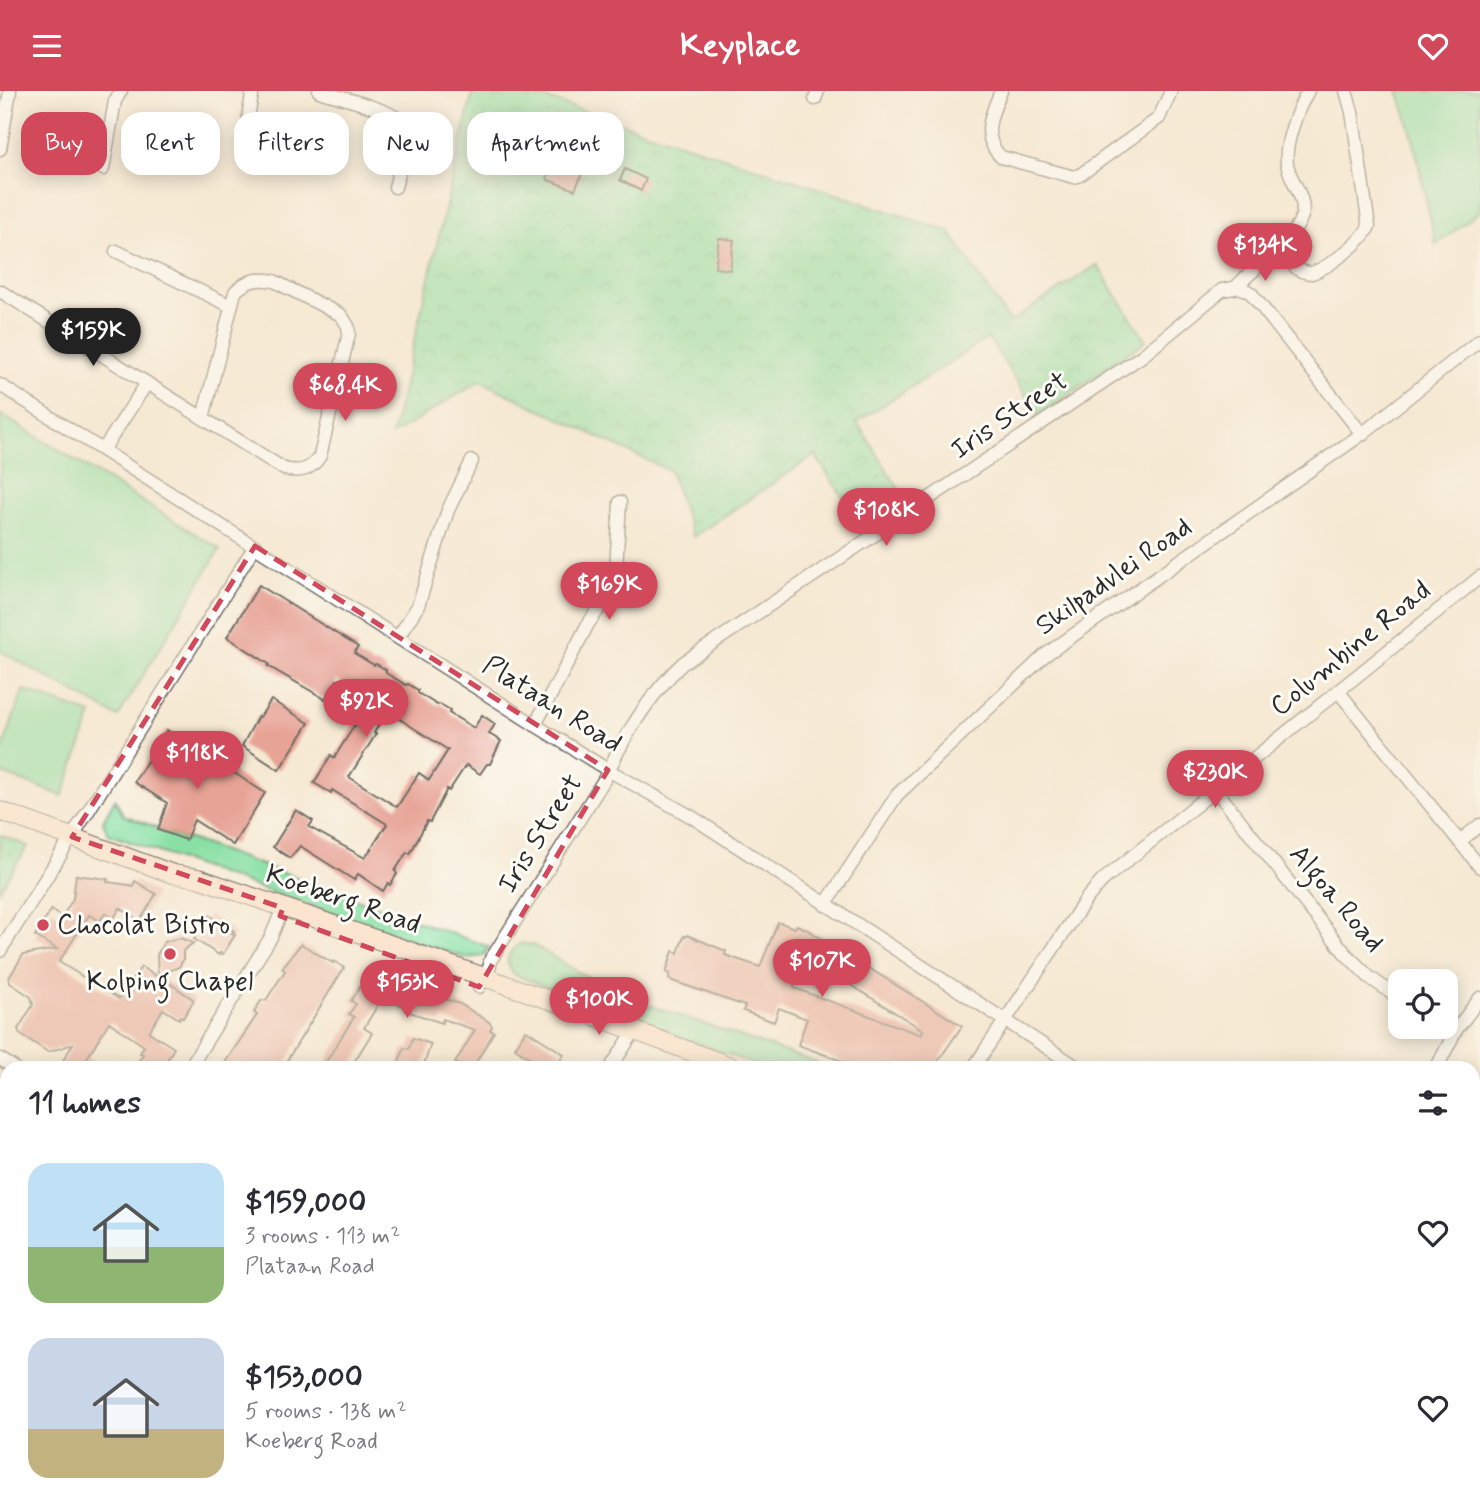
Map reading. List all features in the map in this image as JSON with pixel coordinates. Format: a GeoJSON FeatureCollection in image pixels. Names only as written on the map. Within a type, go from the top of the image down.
{"type":"FeatureCollection","features":[{"type":"Feature","properties":{"kind":"main road","name":"Koeberg Road"},"geometry":{"type":"LineString","coordinates":[[0,811],[173,874],[195,886],[282,912],[714,1061]]}},
{"type":"Feature","properties":{"kind":"main road","name":"Koeberg Road"},"geometry":{"type":"LineString","coordinates":[[632,1034],[694,1061]]}},
{"type":"Feature","properties":{"kind":"street"},"geometry":{"type":"LineString","coordinates":[[0,149],[10,91]]}},
{"type":"Feature","properties":{"kind":"street"},"geometry":{"type":"LineString","coordinates":[[107,146],[115,101],[121,91]]}},
{"type":"Feature","properties":{"kind":"street"},"geometry":{"type":"LineString","coordinates":[[249,112],[253,91]]}},
{"type":"Feature","properties":{"kind":"street"},"geometry":{"type":"LineString","coordinates":[[319,91],[389,114],[403,125],[407,144],[395,187]]}},
{"type":"Feature","properties":{"kind":"street"},"geometry":{"type":"LineString","coordinates":[[1001,91],[989,120],[988,133],[996,152],[1001,157],[1073,177],[1080,175],[1152,124],[1164,111],[1171,91]]}},
{"type":"Feature","properties":{"kind":"street","name":"Iris Street"},"geometry":{"type":"LineString","coordinates":[[481,982],[490,961],[646,705],[683,663],[1142,356],[1222,290],[1236,287],[1247,275],[1273,256],[1303,212],[1300,197],[1289,173],[1287,157],[1290,137],[1308,91]]}},
{"type":"Feature","properties":{"kind":"street"},"geometry":{"type":"LineString","coordinates":[[1280,248],[1295,268],[1312,273],[1348,249],[1368,226],[1352,112],[1346,91]]}},
{"type":"Feature","properties":{"kind":"street"},"geometry":{"type":"LineString","coordinates":[[116,251],[231,306]]}},
{"type":"Feature","properties":{"kind":"street"},"geometry":{"type":"LineString","coordinates":[[0,291],[284,469],[300,471],[307,470],[320,456],[349,333],[341,314],[274,281],[262,279],[241,285],[235,292],[231,306],[203,418]]}},
{"type":"Feature","properties":{"kind":"street"},"geometry":{"type":"LineString","coordinates":[[1236,287],[1256,297],[1362,434]]}},
{"type":"Feature","properties":{"kind":"street","name":"Skilpadvlei Road"},"geometry":{"type":"LineString","coordinates":[[825,905],[897,795],[1045,655],[1362,434],[1480,340]]}},
{"type":"Feature","properties":{"kind":"street"},"geometry":{"type":"LineString","coordinates":[[103,450],[147,383]]}},
{"type":"Feature","properties":{"kind":"street","name":"Plataan Road"},"geometry":{"type":"LineString","coordinates":[[0,385],[608,770],[692,817],[1068,1061]]}},
{"type":"Feature","properties":{"kind":"street"},"geometry":{"type":"LineString","coordinates":[[398,637],[418,606],[448,510],[472,461]]}},
{"type":"Feature","properties":{"kind":"street"},"geometry":{"type":"LineString","coordinates":[[536,725],[588,624],[615,586],[620,502]]}},
{"type":"Feature","properties":{"kind":"street"},"geometry":{"type":"LineString","coordinates":[[0,951],[255,546]]}},
{"type":"Feature","properties":{"kind":"street","name":"Columbine Road"},"geometry":{"type":"LineString","coordinates":[[978,1061],[1087,898],[1103,880],[1480,577]]}},
{"type":"Feature","properties":{"kind":"street"},"geometry":{"type":"LineString","coordinates":[[1338,691],[1480,867]]}},
{"type":"Feature","properties":{"kind":"street","name":"Algoa Road"},"geometry":{"type":"LineString","coordinates":[[1215,789],[1345,953],[1369,977],[1388,990]]}},
{"type":"Feature","properties":{"kind":"street"},"geometry":{"type":"LineString","coordinates":[[1460,841],[1480,825]]}},
{"type":"Feature","properties":{"kind":"street"},"geometry":{"type":"LineString","coordinates":[[194,1061],[271,937],[282,912]]}},
{"type":"Feature","properties":{"kind":"street"},"geometry":{"type":"LineString","coordinates":[[1458,1020],[1480,998]]}},
{"type":"Feature","properties":{"kind":"street"},"geometry":{"type":"LineString","coordinates":[[615,1061],[632,1034]]}},
{"type":"Feature","properties":{"kind":"street"},"geometry":{"type":"LineString","coordinates":[[1439,1061],[1447,1039]]}},
{"type":"Feature","properties":{"kind":"highlighted area"},"geometry":{"type":"Polygon","coordinates":[[[255,546],[608,770],[479,987],[280,916],[283,908],[72,837],[255,546]]]}},
{"type":"Feature","properties":{"kind":"green space"},"geometry":{"type":"Polygon","coordinates":[[[473,91],[523,91],[587,112],[468,112],[473,91]]]}},
{"type":"Feature","properties":{"kind":"green space"},"geometry":{"type":"Polygon","coordinates":[[[1398,91],[1480,91],[1480,211],[1436,245],[1412,134],[1398,91]]]}},
{"type":"Feature","properties":{"kind":"green space"},"geometry":{"type":"Polygon","coordinates":[[[467,116],[467,175],[624,175],[624,124],[949,231],[1010,322],[1097,265],[1146,341],[1039,415],[988,338],[857,422],[908,503],[866,532],[815,455],[693,537],[670,471],[480,381],[392,435],[467,116]]]}},
{"type":"Feature","properties":{"kind":"green space"},"geometry":{"type":"Polygon","coordinates":[[[0,414],[220,549],[118,717],[0,651],[0,414]]]}},
{"type":"Feature","properties":{"kind":"green space"},"geometry":{"type":"Polygon","coordinates":[[[23,690],[92,714],[63,796],[0,773],[0,756],[23,690]]]}},
{"type":"Feature","properties":{"kind":"green space"},"geometry":{"type":"Polygon","coordinates":[[[115,799],[123,815],[158,830],[186,840],[187,838],[489,947],[483,956],[466,958],[108,834],[103,821],[115,799]]]}},
{"type":"Feature","properties":{"kind":"green space"},"geometry":{"type":"Polygon","coordinates":[[[0,835],[28,846],[0,890],[0,835]]]}},
{"type":"Feature","properties":{"kind":"green space"},"geometry":{"type":"Polygon","coordinates":[[[522,943],[533,945],[614,993],[812,1061],[745,1061],[515,975],[509,966],[508,957],[522,943]]]}},
{"type":"Feature","properties":{"kind":"building"},"geometry":{"type":"Polygon","coordinates":[[[625,169],[646,179],[641,191],[620,180],[625,169]]]}},
{"type":"Feature","properties":{"kind":"building"},"geometry":{"type":"Polygon","coordinates":[[[582,175],[575,190],[548,180],[547,177],[582,175]]]}},
{"type":"Feature","properties":{"kind":"building"},"geometry":{"type":"Polygon","coordinates":[[[719,238],[734,240],[730,270],[715,268],[719,238]]]}},
{"type":"Feature","properties":{"kind":"building"},"geometry":{"type":"Polygon","coordinates":[[[259,585],[358,647],[354,653],[418,690],[418,693],[437,705],[450,710],[449,713],[474,728],[482,715],[495,724],[489,734],[501,741],[490,764],[487,764],[480,774],[466,765],[449,791],[447,789],[410,854],[407,852],[395,871],[397,874],[383,891],[358,874],[354,880],[300,846],[290,858],[273,847],[296,810],[313,821],[309,827],[365,858],[387,824],[332,790],[331,793],[314,783],[331,755],[334,758],[370,701],[337,680],[325,699],[268,666],[269,664],[227,637],[259,585]],[[387,711],[349,777],[397,807],[419,773],[429,780],[448,750],[387,711]]]}},
{"type":"Feature","properties":{"kind":"building"},"geometry":{"type":"Polygon","coordinates":[[[271,700],[309,723],[279,770],[242,746],[258,716],[260,717],[271,700]]]}},
{"type":"Feature","properties":{"kind":"building"},"geometry":{"type":"Polygon","coordinates":[[[167,730],[223,763],[222,765],[265,793],[233,845],[194,820],[186,840],[158,830],[167,803],[134,782],[167,730]]]}},
{"type":"Feature","properties":{"kind":"building"},"geometry":{"type":"Polygon","coordinates":[[[76,875],[108,879],[107,882],[133,886],[135,881],[156,894],[140,921],[120,908],[114,918],[105,913],[100,921],[89,915],[59,962],[119,999],[141,967],[158,977],[157,955],[164,942],[180,938],[193,943],[183,951],[183,960],[179,967],[158,975],[194,1000],[183,1018],[180,1016],[179,1019],[163,1009],[149,1032],[174,1048],[166,1061],[138,1061],[144,1046],[109,1022],[87,1058],[92,1061],[63,1061],[73,1044],[48,1052],[20,1034],[18,1029],[33,1005],[31,997],[10,983],[9,978],[23,955],[57,949],[35,936],[51,910],[62,917],[73,899],[76,875]]]}},
{"type":"Feature","properties":{"kind":"building"},"geometry":{"type":"Polygon","coordinates":[[[209,915],[234,931],[232,933],[235,935],[223,954],[219,955],[194,939],[209,915]]]}},
{"type":"Feature","properties":{"kind":"building"},"geometry":{"type":"Polygon","coordinates":[[[778,922],[795,928],[797,925],[962,1026],[938,1061],[842,1061],[798,1045],[807,1019],[779,1008],[774,1022],[743,1011],[745,1006],[673,981],[666,972],[673,951],[678,953],[684,936],[687,935],[726,951],[725,955],[760,967],[778,922]],[[804,956],[794,988],[921,1035],[923,1030],[804,956]]]}},
{"type":"Feature","properties":{"kind":"building"},"geometry":{"type":"Polygon","coordinates":[[[301,944],[344,968],[287,1061],[226,1061],[257,1015],[254,1012],[261,1001],[266,1000],[285,971],[282,968],[301,944]]]}},
{"type":"Feature","properties":{"kind":"building"},"geometry":{"type":"Polygon","coordinates":[[[373,974],[401,991],[403,985],[460,1004],[489,1022],[492,1026],[490,1030],[494,1032],[477,1061],[456,1061],[475,1030],[443,1019],[442,1023],[430,1019],[407,1011],[408,1007],[382,998],[364,1028],[372,1033],[355,1061],[327,1061],[354,1017],[349,1014],[356,1004],[351,1001],[363,982],[367,985],[373,974]]]}},
{"type":"Feature","properties":{"kind":"building"},"geometry":{"type":"Polygon","coordinates":[[[526,1030],[564,1054],[562,1061],[535,1061],[515,1048],[526,1030]]]}},
{"type":"Feature","properties":{"kind":"building"},"geometry":{"type":"Polygon","coordinates":[[[413,1038],[431,1044],[425,1061],[399,1061],[404,1048],[409,1049],[413,1038]]]}},
{"type":"Feature","properties":{"kind":"place","name":"Chocolat Bistro"},"geometry":{"type":"Point","coordinates":[43,925]}},
{"type":"Feature","properties":{"kind":"place","name":"Kolping Chapel"},"geometry":{"type":"Point","coordinates":[170,954]}}]}
